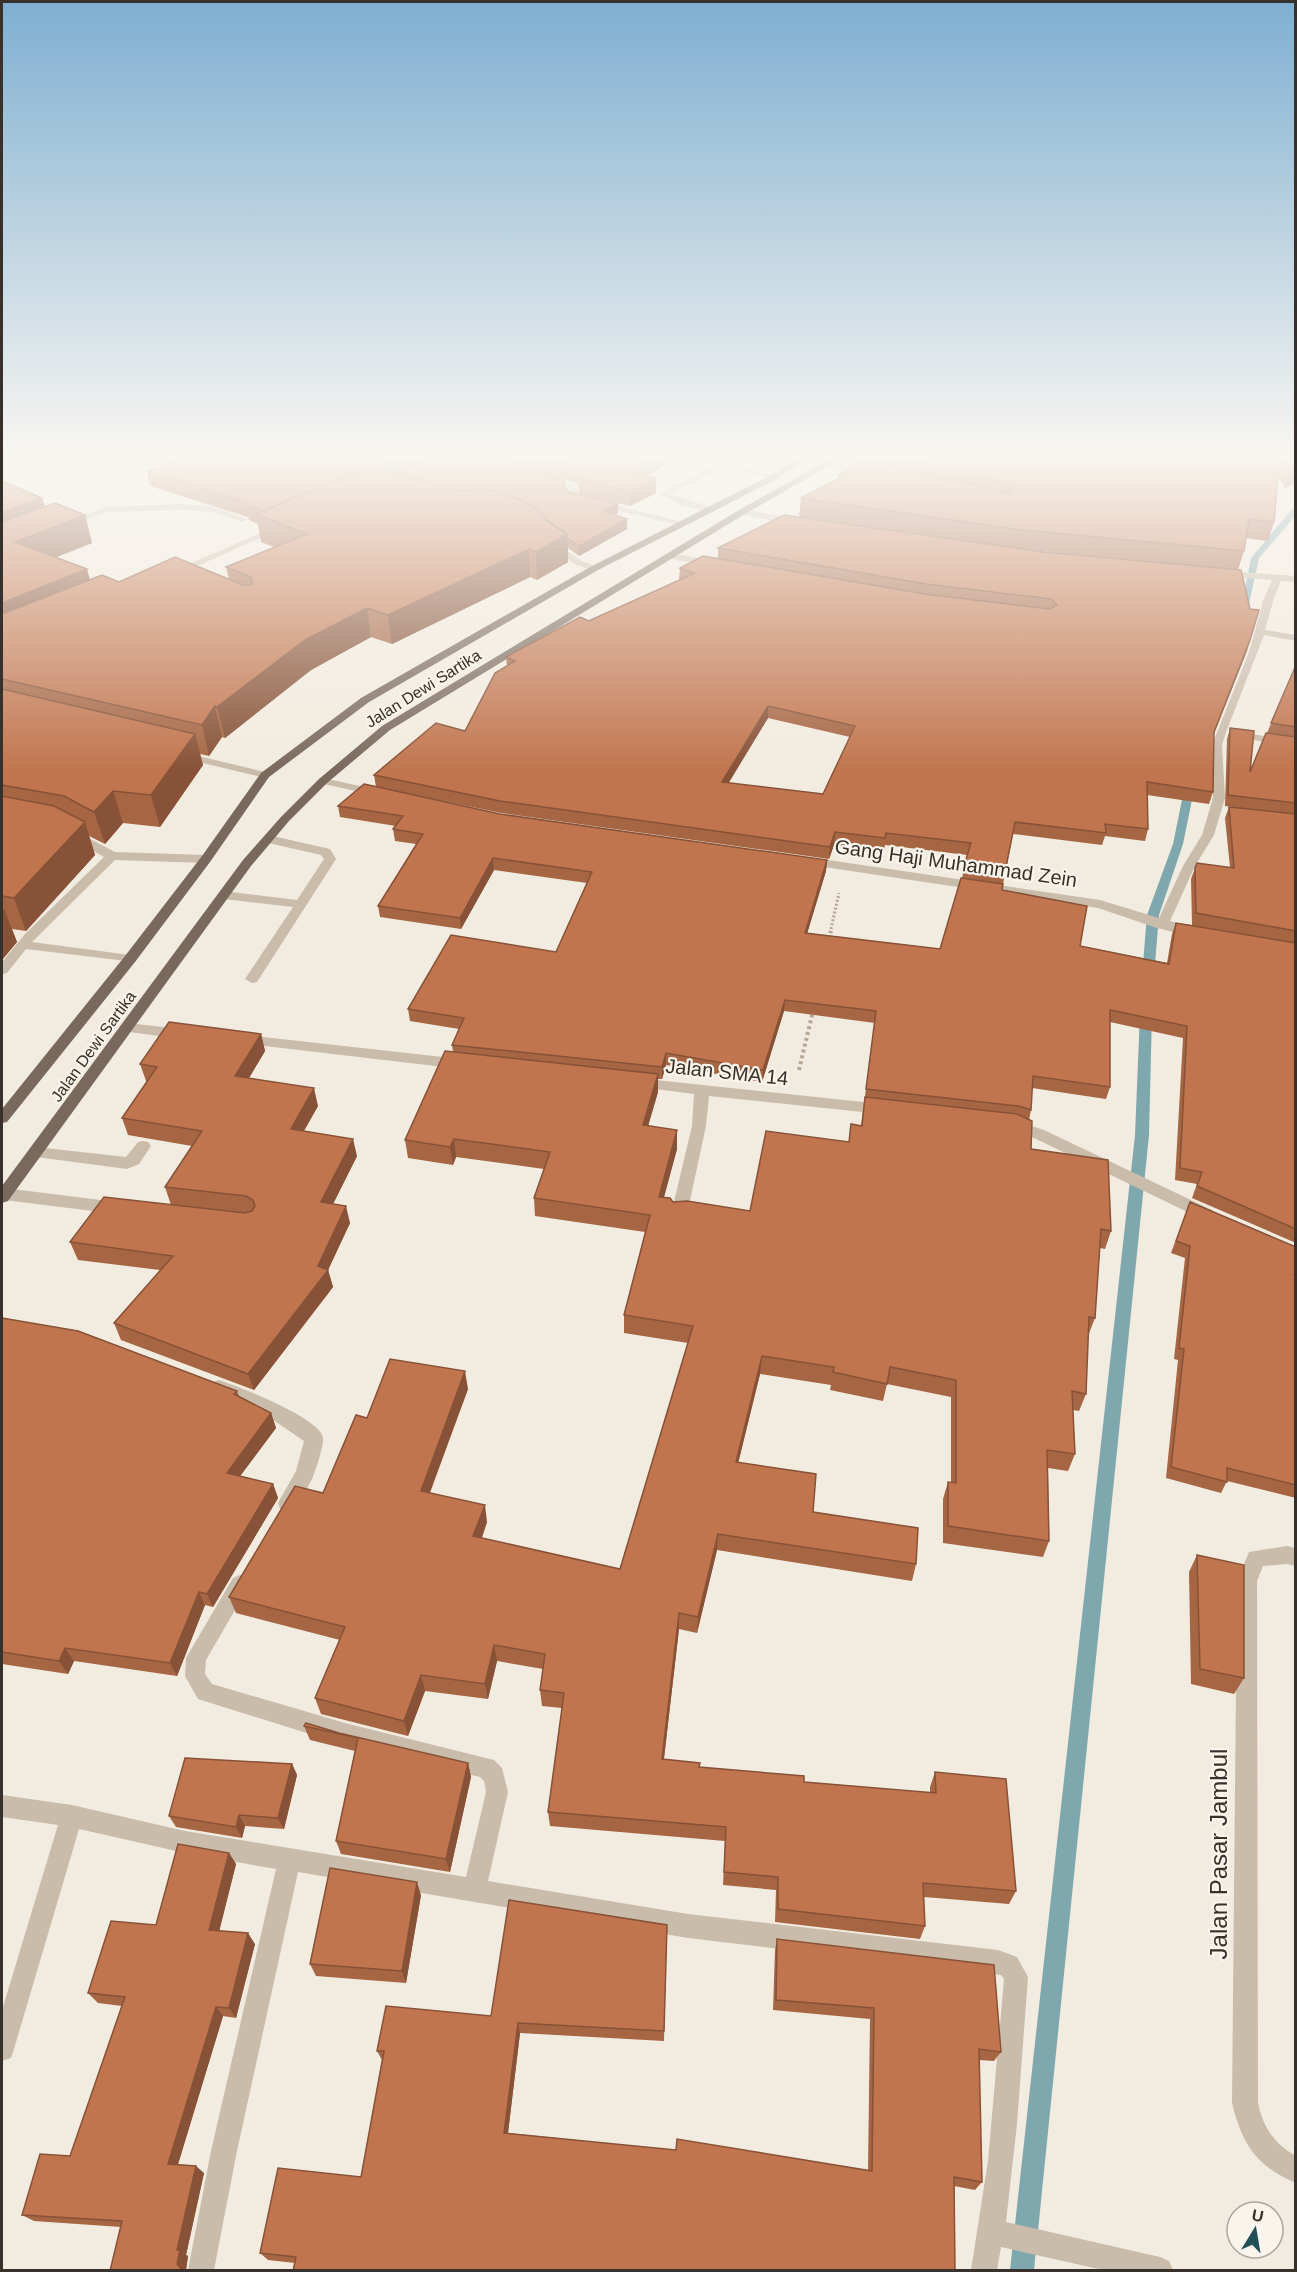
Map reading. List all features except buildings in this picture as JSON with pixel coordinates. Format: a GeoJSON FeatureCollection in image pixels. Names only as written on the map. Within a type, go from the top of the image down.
{"type":"FeatureCollection","features":[{"type":"Feature","properties":{"kind":"main road","name":"Jalan Dewi Sartika"},"geometry":{"type":"LineString","coordinates":[[2,1118],[130,959],[206,860],[266,775],[365,700],[610,560]]}},
{"type":"Feature","properties":{"kind":"main road","name":"Jalan Dewi Sartika"},"geometry":{"type":"LineString","coordinates":[[3,1196],[224,895],[268,839],[323,781],[386,728],[663,560]]}},
{"type":"Feature","properties":{"kind":"street"},"geometry":{"type":"LineString","coordinates":[[179,579],[168,575],[203,560]]}},
{"type":"Feature","properties":{"kind":"street"},"geometry":{"type":"LineString","coordinates":[[575,560],[595,568]]}},
{"type":"Feature","properties":{"kind":"street"},"geometry":{"type":"LineString","coordinates":[[690,560],[726,567]]}},
{"type":"Feature","properties":{"kind":"street"},"geometry":{"type":"LineString","coordinates":[[1215,574],[1296,579]]}},
{"type":"Feature","properties":{"kind":"street"},"geometry":{"type":"LineString","coordinates":[[1158,923],[1220,812],[1217,745],[1262,632],[1269,598],[1278,578]]}},
{"type":"Feature","properties":{"kind":"street"},"geometry":{"type":"LineString","coordinates":[[1262,632],[1296,639]]}},
{"type":"Feature","properties":{"kind":"street"},"geometry":{"type":"LineString","coordinates":[[1221,732],[1296,744]]}},
{"type":"Feature","properties":{"kind":"street"},"geometry":{"type":"LineString","coordinates":[[174,753],[266,775]]}},
{"type":"Feature","properties":{"kind":"street"},"geometry":{"type":"LineString","coordinates":[[323,781],[387,794]]}},
{"type":"Feature","properties":{"kind":"street"},"geometry":{"type":"LineString","coordinates":[[58,831],[70,833],[112,855],[206,860]]}},
{"type":"Feature","properties":{"kind":"street"},"geometry":{"type":"LineString","coordinates":[[252,979],[330,859],[326,852],[268,839]]}},
{"type":"Feature","properties":{"kind":"street"},"geometry":{"type":"LineString","coordinates":[[2,970],[27,941],[112,855]]}},
{"type":"Feature","properties":{"kind":"street","name":"Gang Haji Muhammad Zein"},"geometry":{"type":"LineString","coordinates":[[798,860],[1116,908],[1158,923],[1211,936]]}},
{"type":"Feature","properties":{"kind":"street"},"geometry":{"type":"LineString","coordinates":[[224,895],[301,904]]}},
{"type":"Feature","properties":{"kind":"street"},"geometry":{"type":"LineString","coordinates":[[11,935],[27,941],[130,959]]}},
{"type":"Feature","properties":{"kind":"street"},"geometry":{"type":"LineString","coordinates":[[127,1028],[198,1035]]}},
{"type":"Feature","properties":{"kind":"street"},"geometry":{"type":"LineString","coordinates":[[233,1039],[479,1066]]}},
{"type":"Feature","properties":{"kind":"street","name":"Jalan SMA 14"},"geometry":{"type":"LineString","coordinates":[[620,1081],[899,1111]]}},
{"type":"Feature","properties":{"kind":"street"},"geometry":{"type":"LineString","coordinates":[[679,1214],[699,1126],[702,1090]]}},
{"type":"Feature","properties":{"kind":"street"},"geometry":{"type":"LineString","coordinates":[[994,1121],[1016,1125],[1039,1134],[1223,1222]]}},
{"type":"Feature","properties":{"kind":"street"},"geometry":{"type":"LineString","coordinates":[[36,1152],[127,1163],[134,1160],[143,1146]]}},
{"type":"Feature","properties":{"kind":"street"},"geometry":{"type":"LineString","coordinates":[[3,1196],[131,1209]]}},
{"type":"Feature","properties":{"kind":"street"},"geometry":{"type":"LineString","coordinates":[[198,1379],[253,1400],[295,1420],[314,1438],[305,1473],[275,1524]]}},
{"type":"Feature","properties":{"kind":"street","name":"Jalan Pasar Jambul"},"geometry":{"type":"LineString","coordinates":[[1296,1557],[1287,1555],[1256,1558],[1246,1581],[1245,2103],[1250,2126],[1262,2146],[1285,2166],[1296,2170]]}},
{"type":"Feature","properties":{"kind":"street"},"geometry":{"type":"LineString","coordinates":[[250,1565],[196,1658],[195,1676],[205,1692],[345,1734],[486,1768],[494,1776],[497,1792],[474,1891]]}},
{"type":"Feature","properties":{"kind":"street"},"geometry":{"type":"LineString","coordinates":[[2,1806],[72,1816],[184,1842],[688,1926],[1009,1965],[1016,1977],[1001,2234],[984,2271]]}},
{"type":"Feature","properties":{"kind":"street"},"geometry":{"type":"LineString","coordinates":[[2,2049],[72,1816]]}},
{"type":"Feature","properties":{"kind":"street"},"geometry":{"type":"LineString","coordinates":[[201,2271],[224,2151],[290,1858]]}},
{"type":"Feature","properties":{"kind":"street"},"geometry":{"type":"LineString","coordinates":[[1001,2234],[1160,2271]]}},
{"type":"Feature","properties":{"kind":"path"},"geometry":{"type":"LineString","coordinates":[[827,948],[845,866]]}},
{"type":"Feature","properties":{"kind":"path"},"geometry":{"type":"LineString","coordinates":[[792,1100],[814,1006]]}},
{"type":"Feature","properties":{"kind":"waterway"},"geometry":{"type":"LineString","coordinates":[[1243,613],[1255,560]]}},
{"type":"Feature","properties":{"kind":"waterway"},"geometry":{"type":"LineString","coordinates":[[1148,976],[1153,915],[1178,844],[1190,785]]}},
{"type":"Feature","properties":{"kind":"waterway"},"geometry":{"type":"LineString","coordinates":[[1022,2270],[1142,1135],[1146,1013]]}}]}
